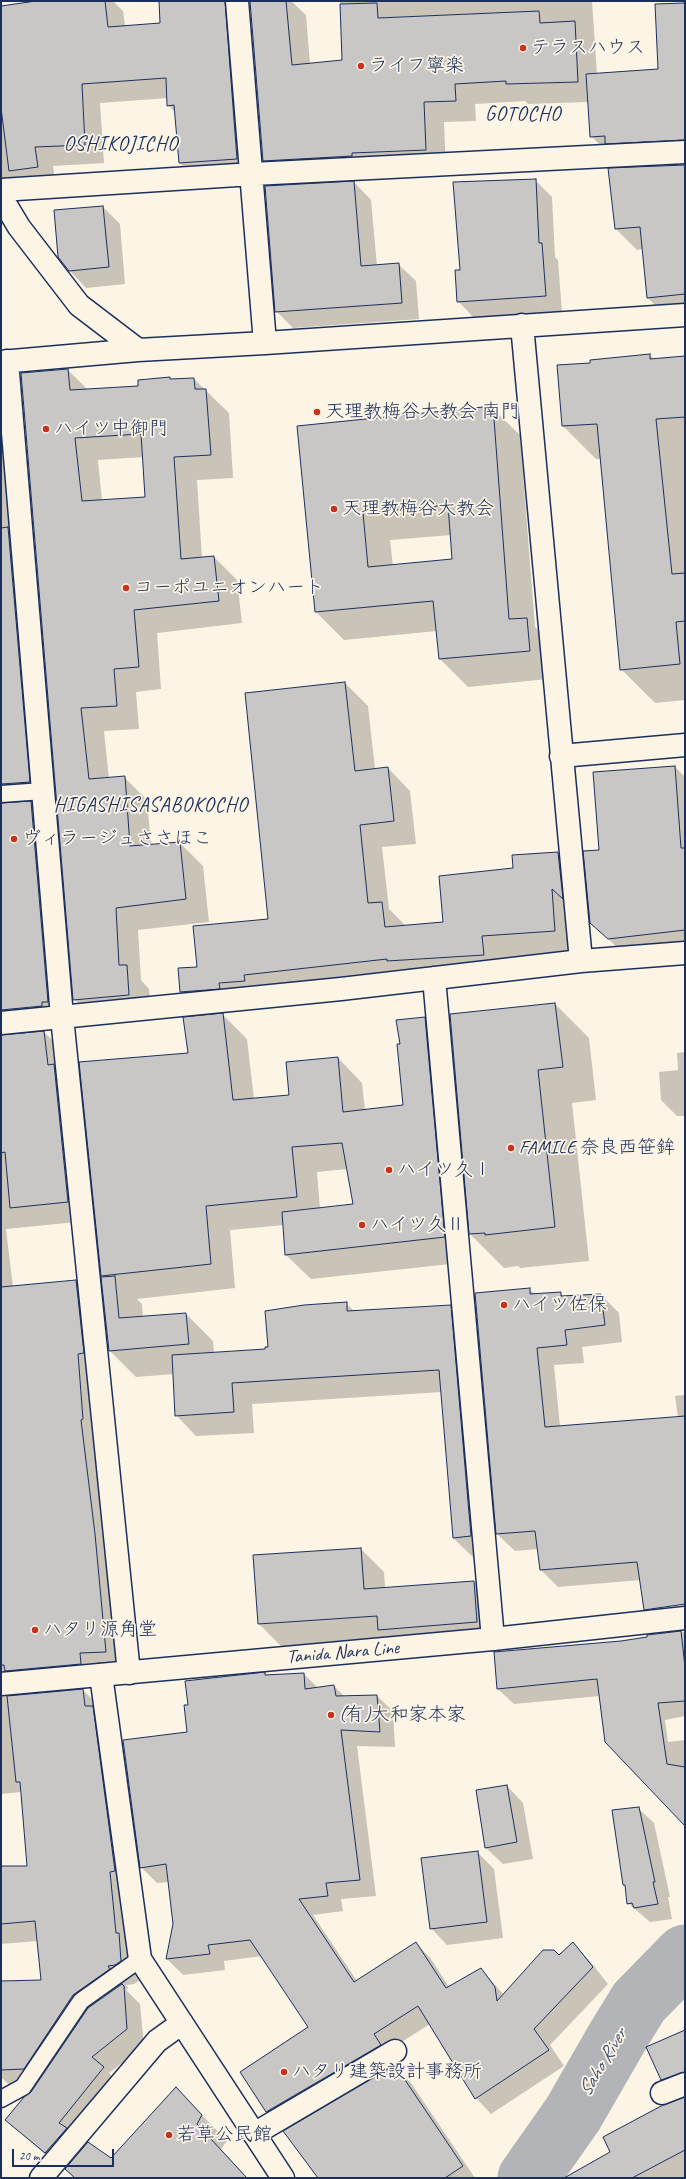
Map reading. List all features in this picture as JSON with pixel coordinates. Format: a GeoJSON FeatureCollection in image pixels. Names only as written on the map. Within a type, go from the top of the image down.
{"type":"FeatureCollection","features":[{"type":"Feature","properties":{"kind":"street"},"geometry":{"type":"LineString","coordinates":[[237,1],[253,174],[265,344]]}},
{"type":"Feature","properties":{"kind":"street"},"geometry":{"type":"LineString","coordinates":[[1,190],[253,174],[685,152]]}},
{"type":"Feature","properties":{"kind":"street"},"geometry":{"type":"LineString","coordinates":[[1,197],[19,227],[79,305],[138,350]]}},
{"type":"Feature","properties":{"kind":"street"},"geometry":{"type":"LineString","coordinates":[[129,1673],[62,1017],[4,361],[138,350],[265,344],[522,325],[685,315]]}},
{"type":"Feature","properties":{"kind":"street"},"geometry":{"type":"LineString","coordinates":[[522,325],[581,961]]}},
{"type":"Feature","properties":{"kind":"street"},"geometry":{"type":"LineString","coordinates":[[561,756],[685,745]]}},
{"type":"Feature","properties":{"kind":"street"},"geometry":{"type":"LineString","coordinates":[[1,1023],[434,978],[581,961],[685,953]]}},
{"type":"Feature","properties":{"kind":"street"},"geometry":{"type":"LineString","coordinates":[[434,978],[493,1639]]}},
{"type":"Feature","properties":{"kind":"street","name":"Tanida Nara Line"},"geometry":{"type":"LineString","coordinates":[[1,1684],[493,1639],[685,1618]]}},
{"type":"Feature","properties":{"kind":"street"},"geometry":{"type":"LineString","coordinates":[[101,1675],[140,1959],[283,2178]]}},
{"type":"Feature","properties":{"kind":"street"},"geometry":{"type":"LineString","coordinates":[[41,2178],[157,2041],[182,2023]]}},
{"type":"Feature","properties":{"kind":"street"},"geometry":{"type":"LineString","coordinates":[[254,2134],[395,2051]]}},
{"type":"Feature","properties":{"kind":"street"},"geometry":{"type":"LineString","coordinates":[[662,2093],[685,2084]]}},
{"type":"Feature","properties":{"kind":"lane"},"geometry":{"type":"LineString","coordinates":[[1,794],[43,791]]}},
{"type":"Feature","properties":{"kind":"lane"},"geometry":{"type":"LineString","coordinates":[[1,2099],[23,2087],[81,2002],[140,1959]]}},
{"type":"Feature","properties":{"kind":"building"},"geometry":{"type":"Polygon","coordinates":[[[36,1],[105,1],[108,27],[160,23],[159,1],[225,1],[237,159],[179,163],[174,105],[167,106],[166,78],[82,84],[85,145],[35,147],[38,167],[9,171],[1,108],[1,6],[36,1]]]}},
{"type":"Feature","properties":{"kind":"building"},"geometry":{"type":"Polygon","coordinates":[[[250,1],[286,1],[292,65],[342,60],[340,4],[377,3],[378,18],[539,11],[540,23],[575,21],[578,82],[506,84],[506,81],[455,84],[456,101],[424,102],[426,150],[352,153],[352,156],[263,161],[250,1]]]}},
{"type":"Feature","properties":{"kind":"building"},"geometry":{"type":"Polygon","coordinates":[[[685,3],[685,140],[605,144],[605,136],[590,137],[586,74],[658,69],[655,4],[685,3]]]}},
{"type":"Feature","properties":{"kind":"building"},"geometry":{"type":"Polygon","coordinates":[[[685,165],[685,294],[647,298],[640,227],[615,229],[608,168],[685,165]]]}},
{"type":"Feature","properties":{"kind":"building"},"geometry":{"type":"Polygon","coordinates":[[[536,179],[539,243],[542,243],[546,296],[457,302],[455,270],[460,270],[453,182],[536,179]]]}},
{"type":"Feature","properties":{"kind":"building"},"geometry":{"type":"Polygon","coordinates":[[[354,181],[361,266],[399,263],[402,303],[275,312],[265,186],[354,181]]]}},
{"type":"Feature","properties":{"kind":"building"},"geometry":{"type":"Polygon","coordinates":[[[103,206],[109,267],[69,271],[58,257],[54,210],[103,206]]]}},
{"type":"Feature","properties":{"kind":"building"},"geometry":{"type":"Polygon","coordinates":[[[650,354],[650,359],[685,356],[685,417],[656,419],[672,574],[685,573],[685,621],[676,622],[680,664],[620,670],[597,424],[562,426],[557,365],[590,363],[590,360],[650,354]]]}},
{"type":"Feature","properties":{"kind":"building"},"geometry":{"type":"Polygon","coordinates":[[[68,369],[70,390],[138,386],[138,380],[170,377],[170,379],[194,378],[195,389],[206,389],[211,455],[174,457],[181,559],[214,556],[219,601],[134,610],[139,667],[114,669],[117,706],[81,708],[89,779],[125,776],[130,846],[180,842],[186,899],[116,908],[119,965],[127,965],[129,995],[73,1000],[21,373],[68,369]],[[141,434],[75,438],[82,501],[145,497],[141,434]]]}},
{"type":"Feature","properties":{"kind":"building","name":"天理教梅谷大教会"},"geometry":{"type":"Polygon","coordinates":[[[493,406],[509,619],[527,618],[530,651],[439,659],[433,601],[315,612],[297,426],[493,406]],[[448,505],[363,513],[368,567],[452,559],[448,505]]]}},
{"type":"Feature","properties":{"kind":"building"},"geometry":{"type":"Polygon","coordinates":[[[8,527],[30,782],[1,784],[1,528],[8,527]]]}},
{"type":"Feature","properties":{"kind":"building"},"geometry":{"type":"Polygon","coordinates":[[[345,682],[355,771],[388,767],[394,821],[360,825],[368,903],[382,902],[385,927],[443,922],[439,876],[513,868],[512,855],[558,852],[563,899],[552,889],[555,931],[482,936],[484,955],[387,961],[387,959],[244,975],[245,981],[219,983],[220,989],[180,992],[178,968],[197,967],[193,926],[268,919],[245,693],[345,682]]]}},
{"type":"Feature","properties":{"kind":"building"},"geometry":{"type":"Polygon","coordinates":[[[675,766],[681,848],[685,848],[685,930],[608,939],[590,923],[583,851],[599,850],[593,772],[675,766]]]}},
{"type":"Feature","properties":{"kind":"building"},"geometry":{"type":"Polygon","coordinates":[[[31,801],[48,1002],[42,1002],[42,1006],[1,1010],[1,803],[31,801]]]}},
{"type":"Feature","properties":{"kind":"building","name":"FAMILE 奈良西笹鉾"},"geometry":{"type":"Polygon","coordinates":[[[555,1003],[563,1067],[538,1070],[555,1227],[485,1235],[485,1233],[469,1234],[450,1014],[555,1003]]]}},
{"type":"Feature","properties":{"kind":"building"},"geometry":{"type":"Polygon","coordinates":[[[223,1013],[233,1100],[289,1095],[286,1062],[338,1057],[343,1112],[403,1105],[397,1044],[400,1044],[396,1020],[425,1017],[445,1237],[285,1255],[282,1212],[353,1204],[342,1143],[292,1147],[297,1197],[206,1206],[211,1264],[101,1276],[79,1062],[188,1053],[183,1017],[223,1013]]]}},
{"type":"Feature","properties":{"kind":"building"},"geometry":{"type":"Polygon","coordinates":[[[44,1031],[48,1065],[54,1064],[68,1202],[10,1208],[5,1152],[1,1153],[1,1035],[44,1031]]]}},
{"type":"Feature","properties":{"kind":"building"},"geometry":{"type":"Polygon","coordinates":[[[115,1276],[119,1318],[186,1313],[189,1344],[109,1351],[101,1277],[115,1276]]]}},
{"type":"Feature","properties":{"kind":"building"},"geometry":{"type":"Polygon","coordinates":[[[76,1280],[84,1353],[78,1354],[83,1419],[81,1420],[95,1534],[106,1652],[80,1653],[81,1664],[5,1671],[4,1665],[1,1665],[1,1287],[76,1280]]]}},
{"type":"Feature","properties":{"kind":"building"},"geometry":{"type":"Polygon","coordinates":[[[530,1288],[530,1294],[561,1292],[561,1296],[601,1294],[605,1325],[565,1330],[567,1345],[537,1348],[545,1427],[685,1416],[685,1604],[644,1610],[637,1562],[540,1570],[535,1531],[496,1534],[475,1293],[530,1288]]]}},
{"type":"Feature","properties":{"kind":"building"},"geometry":{"type":"Polygon","coordinates":[[[347,1302],[347,1311],[451,1305],[471,1536],[453,1538],[439,1370],[232,1383],[234,1412],[175,1416],[172,1355],[265,1349],[265,1347],[268,1347],[265,1311],[304,1305],[347,1302]]]}},
{"type":"Feature","properties":{"kind":"building"},"geometry":{"type":"Polygon","coordinates":[[[361,1548],[364,1589],[474,1581],[477,1622],[378,1630],[377,1616],[258,1624],[253,1555],[361,1548]]]}},
{"type":"Feature","properties":{"kind":"building"},"geometry":{"type":"Polygon","coordinates":[[[681,1631],[685,1667],[685,1701],[658,1703],[667,1764],[685,1767],[685,1826],[605,1742],[597,1679],[497,1689],[494,1652],[621,1641],[647,1637],[647,1635],[681,1631]]]}},
{"type":"Feature","properties":{"kind":"building"},"geometry":{"type":"Polygon","coordinates":[[[265,1672],[265,1675],[304,1673],[305,1689],[334,1685],[336,1696],[377,1695],[380,1732],[341,1730],[360,1880],[326,1883],[328,1896],[299,1899],[354,1982],[416,1942],[446,1988],[481,1968],[495,1987],[497,2001],[543,1950],[554,1950],[559,1955],[573,1942],[593,1967],[534,2029],[549,2050],[475,2099],[418,2006],[374,2034],[381,2045],[266,2112],[240,2072],[308,2027],[250,1940],[208,1945],[210,1954],[166,1959],[173,1924],[166,1864],[140,1868],[123,1740],[187,1732],[184,1705],[188,1705],[185,1681],[265,1672]]]}},
{"type":"Feature","properties":{"kind":"building"},"geometry":{"type":"Polygon","coordinates":[[[83,1689],[85,1706],[93,1706],[115,1871],[110,1872],[116,1933],[119,1933],[121,1961],[115,1965],[108,1966],[110,1969],[73,1995],[24,2069],[1,2070],[1,1981],[41,1980],[35,1921],[1,1924],[1,1866],[27,1866],[20,1782],[16,1782],[7,1696],[83,1689]]]}},
{"type":"Feature","properties":{"kind":"building"},"geometry":{"type":"Polygon","coordinates":[[[507,1785],[517,1842],[485,1848],[476,1790],[507,1785]]]}},
{"type":"Feature","properties":{"kind":"building"},"geometry":{"type":"Polygon","coordinates":[[[639,1807],[655,1882],[653,1882],[658,1904],[634,1908],[632,1903],[627,1904],[612,1810],[639,1807]]]}},
{"type":"Feature","properties":{"kind":"building"},"geometry":{"type":"Polygon","coordinates":[[[478,1851],[487,1922],[430,1929],[421,1858],[478,1851]]]}},
{"type":"Feature","properties":{"kind":"building"},"geometry":{"type":"Polygon","coordinates":[[[122,1984],[124,1986],[127,2029],[92,2057],[104,2067],[59,2123],[67,2128],[45,2153],[5,2120],[24,2097],[31,2092],[88,2008],[122,1984]]]}},
{"type":"Feature","properties":{"kind":"building"},"geometry":{"type":"Polygon","coordinates":[[[685,2030],[685,2072],[661,2080],[646,2047],[685,2030]]]}},
{"type":"Feature","properties":{"kind":"building"},"geometry":{"type":"Polygon","coordinates":[[[395,2065],[463,2166],[445,2178],[318,2178],[283,2131],[395,2065]]]}},
{"type":"Feature","properties":{"kind":"building","name":"若草公民館"},"geometry":{"type":"Polygon","coordinates":[[[176,2087],[202,2115],[197,2124],[247,2178],[75,2178],[65,2169],[88,2142],[111,2158],[176,2087]]]}},
{"type":"Feature","properties":{"kind":"building"},"geometry":{"type":"Polygon","coordinates":[[[685,2097],[685,2150],[632,2178],[564,2178],[610,2152],[603,2137],[663,2105],[685,2097]]]}},
{"type":"Feature","properties":{"kind":"waterway","name":"Saho River"},"geometry":{"type":"LineString","coordinates":[[528,2178],[573,2114],[639,2002],[685,1955]]}},
{"type":"Feature","properties":{"kind":"place","name":"テラスハウス"},"geometry":{"type":"Point","coordinates":[523,48]}},
{"type":"Feature","properties":{"kind":"place","name":"ライフ寧楽"},"geometry":{"type":"Point","coordinates":[361,66]}},
{"type":"Feature","properties":{"kind":"place","name":"天理教梅谷大教会 南門"},"geometry":{"type":"Point","coordinates":[317,412]}},
{"type":"Feature","properties":{"kind":"place","name":"ハイツ中御門"},"geometry":{"type":"Point","coordinates":[46,429]}},
{"type":"Feature","properties":{"kind":"place","name":"天理教梅谷大教会"},"geometry":{"type":"Point","coordinates":[334,509]}},
{"type":"Feature","properties":{"kind":"place","name":"コーポユニオンハート"},"geometry":{"type":"Point","coordinates":[126,588]}},
{"type":"Feature","properties":{"kind":"place","name":"ヴィラージュささほこ"},"geometry":{"type":"Point","coordinates":[14,839]}},
{"type":"Feature","properties":{"kind":"place","name":"FAMILE 奈良西笹鉾"},"geometry":{"type":"Point","coordinates":[511,1148]}},
{"type":"Feature","properties":{"kind":"place","name":"ハイツ久Ⅰ"},"geometry":{"type":"Point","coordinates":[389,1170]}},
{"type":"Feature","properties":{"kind":"place","name":"ハイツ久Ⅱ"},"geometry":{"type":"Point","coordinates":[362,1225]}},
{"type":"Feature","properties":{"kind":"place","name":"ハイツ佐保"},"geometry":{"type":"Point","coordinates":[504,1305]}},
{"type":"Feature","properties":{"kind":"place","name":"ハタリ源角堂"},"geometry":{"type":"Point","coordinates":[35,1630]}},
{"type":"Feature","properties":{"kind":"place","name":"(有)大和家本家"},"geometry":{"type":"Point","coordinates":[331,1715]}},
{"type":"Feature","properties":{"kind":"place","name":"ハタリ建築設計事務所"},"geometry":{"type":"Point","coordinates":[284,2072]}},
{"type":"Feature","properties":{"kind":"place","name":"若草公民館"},"geometry":{"type":"Point","coordinates":[169,2135]}},
{"type":"Feature","properties":{"kind":"district","name":"GOTOCHO"},"geometry":{"type":"Point","coordinates":[523,115]}},
{"type":"Feature","properties":{"kind":"district","name":"OSHIKOJICHO"},"geometry":{"type":"Point","coordinates":[121,145]}},
{"type":"Feature","properties":{"kind":"district","name":"HIGASHISASABOKOCHO"},"geometry":{"type":"Point","coordinates":[151,806]}}]}
